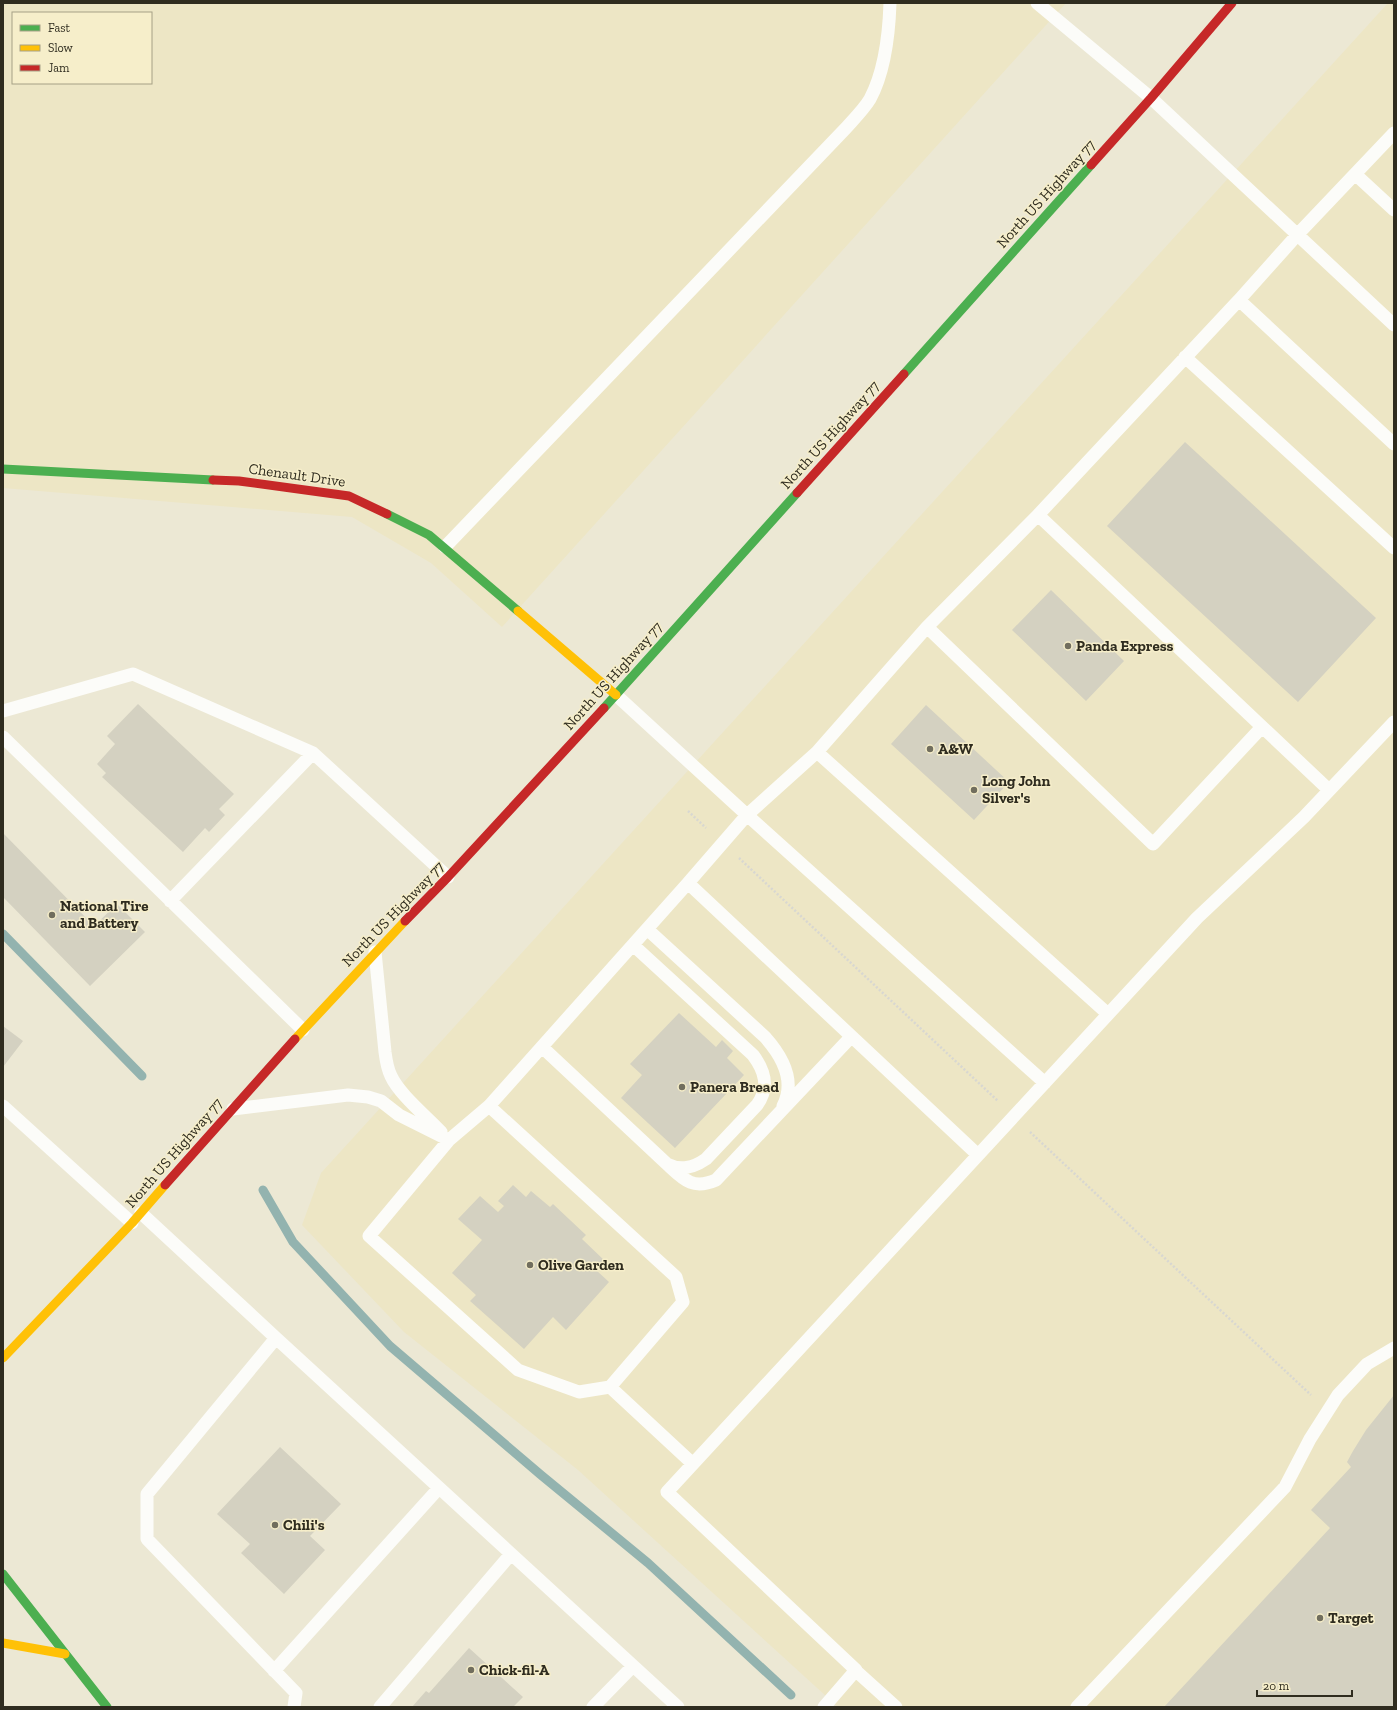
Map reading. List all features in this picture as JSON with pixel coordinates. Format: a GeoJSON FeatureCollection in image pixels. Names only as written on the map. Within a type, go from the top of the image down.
{"type":"FeatureCollection","features":[{"type":"Feature","properties":{"kind":"main road","name":"North US Highway 77"},"geometry":{"type":"LineString","coordinates":[[3,1358],[132,1223],[231,1109],[303,1030],[375,952],[448,878],[616,695],[1150,98],[1232,3]]}},
{"type":"Feature","properties":{"kind":"main road","name":"Chenault Drive"},"geometry":{"type":"LineString","coordinates":[[3,469],[238,481],[349,496],[429,535],[445,547],[616,695]]}},
{"type":"Feature","properties":{"kind":"main road"},"geometry":{"type":"LineString","coordinates":[[3,1574],[107,1707]]}},
{"type":"Feature","properties":{"kind":"main road"},"geometry":{"type":"LineString","coordinates":[[3,1643],[66,1654]]}},
{"type":"Feature","properties":{"kind":"lane"},"geometry":{"type":"LineString","coordinates":[[445,547],[846,128],[869,100],[879,79],[883,60],[890,3]]}},
{"type":"Feature","properties":{"kind":"lane"},"geometry":{"type":"LineString","coordinates":[[1037,3],[1150,98],[1298,234],[1394,325]]}},
{"type":"Feature","properties":{"kind":"lane"},"geometry":{"type":"LineString","coordinates":[[489,1106],[676,1277],[683,1302],[610,1386],[579,1392],[518,1370],[369,1236],[449,1140],[489,1106],[747,815],[817,752],[927,627],[1038,515],[1239,300],[1298,234],[1394,133]]}},
{"type":"Feature","properties":{"kind":"lane"},"geometry":{"type":"LineString","coordinates":[[1355,174],[1394,210]]}},
{"type":"Feature","properties":{"kind":"lane"},"geometry":{"type":"LineString","coordinates":[[1239,300],[1394,444]]}},
{"type":"Feature","properties":{"kind":"lane"},"geometry":{"type":"LineString","coordinates":[[1185,357],[1394,548]]}},
{"type":"Feature","properties":{"kind":"lane"},"geometry":{"type":"LineString","coordinates":[[1038,515],[1329,790]]}},
{"type":"Feature","properties":{"kind":"lane"},"geometry":{"type":"LineString","coordinates":[[927,627],[1154,844],[1262,727]]}},
{"type":"Feature","properties":{"kind":"lane"},"geometry":{"type":"LineString","coordinates":[[3,711],[133,674],[313,753],[448,878]]}},
{"type":"Feature","properties":{"kind":"lane"},"geometry":{"type":"LineString","coordinates":[[616,695],[1045,1083]]}},
{"type":"Feature","properties":{"kind":"lane"},"geometry":{"type":"LineString","coordinates":[[896,1707],[667,1492],[1196,918],[1304,817],[1394,722]]}},
{"type":"Feature","properties":{"kind":"lane"},"geometry":{"type":"LineString","coordinates":[[3,737],[303,1030]]}},
{"type":"Feature","properties":{"kind":"lane"},"geometry":{"type":"LineString","coordinates":[[817,752],[1108,1014]]}},
{"type":"Feature","properties":{"kind":"lane"},"geometry":{"type":"LineString","coordinates":[[170,901],[313,753]]}},
{"type":"Feature","properties":{"kind":"lane"},"geometry":{"type":"LineString","coordinates":[[688,883],[978,1155]]}},
{"type":"Feature","properties":{"kind":"lane"},"geometry":{"type":"LineString","coordinates":[[647,929],[765,1037],[776,1049],[783,1061],[788,1091],[778,1115]]}},
{"type":"Feature","properties":{"kind":"lane"},"geometry":{"type":"LineString","coordinates":[[633,945],[753,1055],[761,1065],[764,1074],[765,1085],[761,1100],[706,1159],[696,1166],[686,1168],[676,1168],[666,1164]]}},
{"type":"Feature","properties":{"kind":"lane"},"geometry":{"type":"LineString","coordinates":[[375,952],[385,1052],[391,1077],[398,1088],[449,1140]]}},
{"type":"Feature","properties":{"kind":"lane"},"geometry":{"type":"LineString","coordinates":[[542,1046],[685,1181],[696,1184],[707,1184],[716,1180],[851,1037]]}},
{"type":"Feature","properties":{"kind":"lane"},"geometry":{"type":"LineString","coordinates":[[231,1109],[348,1094],[368,1097],[381,1101],[399,1115],[449,1140]]}},
{"type":"Feature","properties":{"kind":"lane"},"geometry":{"type":"LineString","coordinates":[[4,1109],[132,1223]]}},
{"type":"Feature","properties":{"kind":"lane"},"geometry":{"type":"LineString","coordinates":[[141,1213],[678,1707]]}},
{"type":"Feature","properties":{"kind":"lane"},"geometry":{"type":"LineString","coordinates":[[276,1338],[147,1494],[147,1539],[296,1693],[294,1707]]}},
{"type":"Feature","properties":{"kind":"lane"},"geometry":{"type":"LineString","coordinates":[[1076,1707],[1285,1487],[1310,1439],[1338,1395],[1368,1364],[1394,1348]]}},
{"type":"Feature","properties":{"kind":"lane"},"geometry":{"type":"LineString","coordinates":[[610,1386],[693,1464]]}},
{"type":"Feature","properties":{"kind":"lane"},"geometry":{"type":"LineString","coordinates":[[274,1671],[439,1488]]}},
{"type":"Feature","properties":{"kind":"lane"},"geometry":{"type":"LineString","coordinates":[[380,1707],[511,1554]]}},
{"type":"Feature","properties":{"kind":"lane"},"geometry":{"type":"LineString","coordinates":[[593,1707],[633,1666]]}},
{"type":"Feature","properties":{"kind":"lane"},"geometry":{"type":"LineString","coordinates":[[824,1707],[855,1670]]}},
{"type":"Feature","properties":{"kind":"shaded area"},"geometry":{"type":"Polygon","coordinates":[[[3,3],[1066,3],[502,627],[431,563],[352,517],[3,488],[3,3]]]}},
{"type":"Feature","properties":{"kind":"shaded area"},"geometry":{"type":"Polygon","coordinates":[[[1388,3],[1394,3],[1394,1707],[838,1707],[578,1470],[404,1332],[302,1225],[321,1173],[1388,3]]]}},
{"type":"Feature","properties":{"kind":"building"},"geometry":{"type":"Polygon","coordinates":[[[1185,442],[1376,618],[1298,702],[1107,526],[1185,442]]]}},
{"type":"Feature","properties":{"kind":"building","name":"Panda Express"},"geometry":{"type":"Polygon","coordinates":[[[1051,590],[1124,661],[1086,701],[1012,630],[1051,590]]]}},
{"type":"Feature","properties":{"kind":"building"},"geometry":{"type":"Polygon","coordinates":[[[138,704],[234,794],[219,809],[225,815],[209,832],[205,828],[183,852],[102,777],[106,773],[97,764],[115,744],[107,736],[138,704]]]}},
{"type":"Feature","properties":{"kind":"building"},"geometry":{"type":"Polygon","coordinates":[[[926,705],[1009,782],[974,820],[891,744],[926,705]]]}},
{"type":"Feature","properties":{"kind":"building","name":"National Tire and Battery"},"geometry":{"type":"Polygon","coordinates":[[[3,833],[94,926],[117,904],[145,932],[90,986],[3,897],[3,833]]]}},
{"type":"Feature","properties":{"kind":"building","name":"Panera Bread"},"geometry":{"type":"Polygon","coordinates":[[[679,1013],[716,1047],[722,1040],[733,1051],[727,1058],[744,1075],[675,1148],[621,1098],[642,1075],[630,1064],[679,1013]]]}},
{"type":"Feature","properties":{"kind":"building"},"geometry":{"type":"Polygon","coordinates":[[[3,1026],[23,1041],[3,1067],[3,1026]]]}},
{"type":"Feature","properties":{"kind":"building","name":"Olive Garden"},"geometry":{"type":"Polygon","coordinates":[[[513,1185],[526,1197],[531,1191],[550,1207],[553,1204],[586,1235],[582,1239],[605,1261],[596,1270],[609,1282],[566,1330],[553,1317],[524,1349],[470,1301],[476,1295],[452,1273],[482,1240],[458,1219],[480,1196],[498,1212],[504,1206],[498,1201],[513,1185]]]}},
{"type":"Feature","properties":{"kind":"building","name":"Target"},"geometry":{"type":"Polygon","coordinates":[[[1394,1395],[1394,1707],[1164,1707],[1330,1528],[1311,1510],[1351,1467],[1347,1462],[1353,1451],[1366,1430],[1394,1395]]]}},
{"type":"Feature","properties":{"kind":"building","name":"Chili's"},"geometry":{"type":"Polygon","coordinates":[[[280,1447],[341,1504],[310,1536],[325,1550],[284,1594],[241,1553],[250,1544],[217,1514],[280,1447]]]}},
{"type":"Feature","properties":{"kind":"building","name":"Chick-fil-A"},"geometry":{"type":"Polygon","coordinates":[[[469,1648],[523,1697],[513,1707],[412,1707],[426,1691],[429,1693],[469,1648]]]}},
{"type":"Feature","properties":{"kind":"waterway"},"geometry":{"type":"LineString","coordinates":[[3,934],[142,1076]]}},
{"type":"Feature","properties":{"kind":"waterway"},"geometry":{"type":"LineString","coordinates":[[263,1190],[293,1242],[390,1346],[541,1475],[648,1563],[791,1695]]}},
{"type":"Feature","properties":{"kind":"traffic: fast"},"geometry":{"type":"LineString","coordinates":[[904,374],[1091,165]]}},
{"type":"Feature","properties":{"kind":"traffic: fast"},"geometry":{"type":"LineString","coordinates":[[3,469],[213,480]]}},
{"type":"Feature","properties":{"kind":"traffic: fast"},"geometry":{"type":"LineString","coordinates":[[604,708],[797,493]]}},
{"type":"Feature","properties":{"kind":"traffic: fast"},"geometry":{"type":"LineString","coordinates":[[387,514],[429,535],[518,611]]}},
{"type":"Feature","properties":{"kind":"traffic: fast"},"geometry":{"type":"LineString","coordinates":[[3,1574],[107,1707]]}},
{"type":"Feature","properties":{"kind":"traffic: slow"},"geometry":{"type":"LineString","coordinates":[[518,611],[616,695]]}},
{"type":"Feature","properties":{"kind":"traffic: slow"},"geometry":{"type":"LineString","coordinates":[[295,1039],[405,921]]}},
{"type":"Feature","properties":{"kind":"traffic: slow"},"geometry":{"type":"LineString","coordinates":[[3,1358],[132,1223],[165,1185]]}},
{"type":"Feature","properties":{"kind":"traffic: slow"},"geometry":{"type":"LineString","coordinates":[[3,1643],[65,1654]]}},
{"type":"Feature","properties":{"kind":"traffic: jam"},"geometry":{"type":"LineString","coordinates":[[1091,165],[1151,98],[1232,3]]}},
{"type":"Feature","properties":{"kind":"traffic: jam"},"geometry":{"type":"LineString","coordinates":[[797,493],[904,374]]}},
{"type":"Feature","properties":{"kind":"traffic: jam"},"geometry":{"type":"LineString","coordinates":[[213,480],[239,481],[349,496],[387,514]]}},
{"type":"Feature","properties":{"kind":"traffic: jam"},"geometry":{"type":"LineString","coordinates":[[405,921],[448,877],[604,708]]}},
{"type":"Feature","properties":{"kind":"traffic: jam"},"geometry":{"type":"LineString","coordinates":[[165,1185],[295,1039]]}},
{"type":"Feature","properties":{"kind":"place","name":"Panda Express"},"geometry":{"type":"Point","coordinates":[1068,646]}},
{"type":"Feature","properties":{"kind":"place","name":"A&W"},"geometry":{"type":"Point","coordinates":[930,749]}},
{"type":"Feature","properties":{"kind":"place","name":"Long John Silver's"},"geometry":{"type":"Point","coordinates":[974,790]}},
{"type":"Feature","properties":{"kind":"place","name":"National Tire and Battery"},"geometry":{"type":"Point","coordinates":[52,915]}},
{"type":"Feature","properties":{"kind":"place","name":"Panera Bread"},"geometry":{"type":"Point","coordinates":[682,1087]}},
{"type":"Feature","properties":{"kind":"place","name":"Olive Garden"},"geometry":{"type":"Point","coordinates":[530,1265]}},
{"type":"Feature","properties":{"kind":"place","name":"Chili's"},"geometry":{"type":"Point","coordinates":[275,1525]}},
{"type":"Feature","properties":{"kind":"place","name":"Target"},"geometry":{"type":"Point","coordinates":[1320,1618]}},
{"type":"Feature","properties":{"kind":"place","name":"Chick-fil-A"},"geometry":{"type":"Point","coordinates":[471,1670]}}]}
